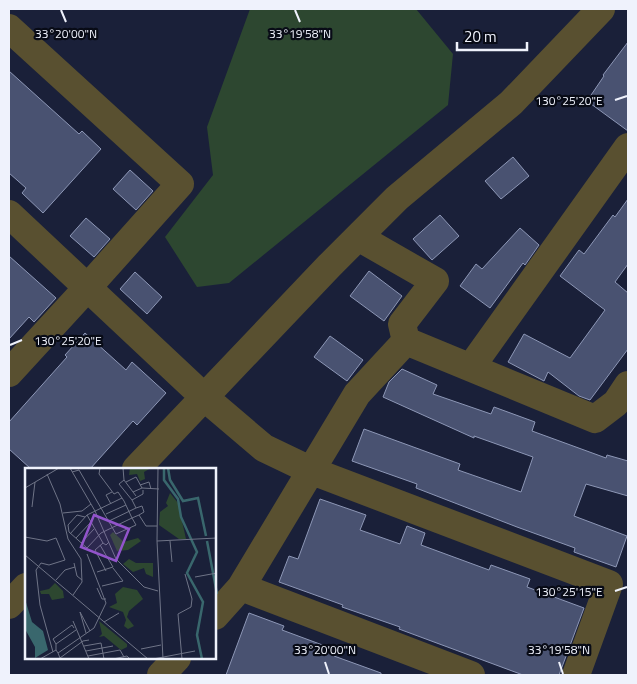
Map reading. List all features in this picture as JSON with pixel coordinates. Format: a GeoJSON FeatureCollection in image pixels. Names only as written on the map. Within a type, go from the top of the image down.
{"type":"FeatureCollection","features":[{"type":"Feature","properties":{"kind":"street"},"geometry":{"type":"LineString","coordinates":[[137,468],[397,198],[511,103],[602,9]]}},
{"type":"Feature","properties":{"kind":"street"},"geometry":{"type":"LineString","coordinates":[[9,28],[180,184],[9,373]]}},
{"type":"Feature","properties":{"kind":"street"},"geometry":{"type":"LineString","coordinates":[[470,368],[628,147]]}},
{"type":"Feature","properties":{"kind":"street"},"geometry":{"type":"LineString","coordinates":[[9,214],[204,397],[264,448],[312,471],[609,584],[576,675]]}},
{"type":"Feature","properties":{"kind":"street"},"geometry":{"type":"LineString","coordinates":[[358,237],[435,280],[402,324],[406,341]]}},
{"type":"Feature","properties":{"kind":"street"},"geometry":{"type":"LineString","coordinates":[[406,341],[595,419],[616,402],[628,386]]}},
{"type":"Feature","properties":{"kind":"street"},"geometry":{"type":"LineString","coordinates":[[216,615],[242,587],[357,394],[406,341]]}},
{"type":"Feature","properties":{"kind":"street"},"geometry":{"type":"LineString","coordinates":[[242,587],[471,675]]}},
{"type":"Feature","properties":{"kind":"street"},"geometry":{"type":"LineString","coordinates":[[9,605],[25,588]]}},
{"type":"Feature","properties":{"kind":"street"},"geometry":{"type":"LineString","coordinates":[[161,675],[176,659]]}},
{"type":"Feature","properties":{"kind":"green space"},"geometry":{"type":"Polygon","coordinates":[[[250,9],[416,9],[453,54],[448,105],[229,283],[197,287],[165,237],[213,175],[207,127],[250,9]]]}},
{"type":"Feature","properties":{"kind":"building"},"geometry":{"type":"Polygon","coordinates":[[[628,42],[628,131],[587,101],[603,75],[628,42]]]}},
{"type":"Feature","properties":{"kind":"building"},"geometry":{"type":"Polygon","coordinates":[[[9,71],[79,134],[82,131],[101,149],[43,213],[22,193],[26,188],[9,173],[9,71]]]}},
{"type":"Feature","properties":{"kind":"building"},"geometry":{"type":"Polygon","coordinates":[[[513,157],[529,176],[501,199],[485,181],[513,157]]]}},
{"type":"Feature","properties":{"kind":"building"},"geometry":{"type":"Polygon","coordinates":[[[130,170],[153,191],[136,210],[113,189],[130,170]]]}},
{"type":"Feature","properties":{"kind":"building"},"geometry":{"type":"Polygon","coordinates":[[[628,199],[628,264],[615,282],[628,293],[628,349],[590,400],[579,396],[548,372],[544,381],[508,362],[524,334],[570,358],[605,310],[560,276],[579,250],[584,254],[613,215],[615,217],[628,199]]]}},
{"type":"Feature","properties":{"kind":"building"},"geometry":{"type":"Polygon","coordinates":[[[440,215],[459,236],[432,260],[413,239],[440,215]]]}},
{"type":"Feature","properties":{"kind":"building"},"geometry":{"type":"Polygon","coordinates":[[[86,218],[110,239],[94,257],[70,236],[86,218]]]}},
{"type":"Feature","properties":{"kind":"building"},"geometry":{"type":"Polygon","coordinates":[[[520,228],[539,245],[525,265],[523,263],[490,308],[460,286],[476,264],[482,269],[520,228]]]}},
{"type":"Feature","properties":{"kind":"building"},"geometry":{"type":"Polygon","coordinates":[[[9,256],[56,298],[34,322],[29,317],[9,339],[9,256]]]}},
{"type":"Feature","properties":{"kind":"building"},"geometry":{"type":"Polygon","coordinates":[[[369,271],[402,296],[384,321],[350,296],[369,271]]]}},
{"type":"Feature","properties":{"kind":"building"},"geometry":{"type":"Polygon","coordinates":[[[135,272],[162,297],[147,314],[120,289],[135,272]]]}},
{"type":"Feature","properties":{"kind":"building"},"geometry":{"type":"Polygon","coordinates":[[[85,333],[126,370],[132,362],[166,393],[137,425],[133,421],[91,468],[30,468],[9,449],[9,422],[67,357],[65,355],[85,333]]]}},
{"type":"Feature","properties":{"kind":"building"},"geometry":{"type":"Polygon","coordinates":[[[330,336],[363,360],[347,381],[314,357],[330,336]]]}},
{"type":"Feature","properties":{"kind":"building"},"geometry":{"type":"Polygon","coordinates":[[[402,369],[437,385],[433,394],[491,414],[494,407],[535,422],[532,431],[606,458],[607,455],[628,461],[628,496],[586,484],[574,516],[627,536],[616,567],[574,552],[575,548],[416,488],[417,484],[352,461],[364,429],[460,464],[458,470],[521,492],[533,457],[474,436],[474,438],[383,397],[389,382],[402,369]]]}},
{"type":"Feature","properties":{"kind":"building"},"geometry":{"type":"Polygon","coordinates":[[[320,499],[366,515],[360,530],[400,544],[407,526],[425,533],[421,545],[489,570],[491,565],[530,579],[527,587],[584,608],[559,675],[523,675],[279,582],[289,556],[298,559],[320,499]]]}},
{"type":"Feature","properties":{"kind":"building"},"geometry":{"type":"Polygon","coordinates":[[[249,613],[284,626],[282,630],[336,650],[334,656],[381,673],[381,675],[226,675],[249,613]]]}}]}
